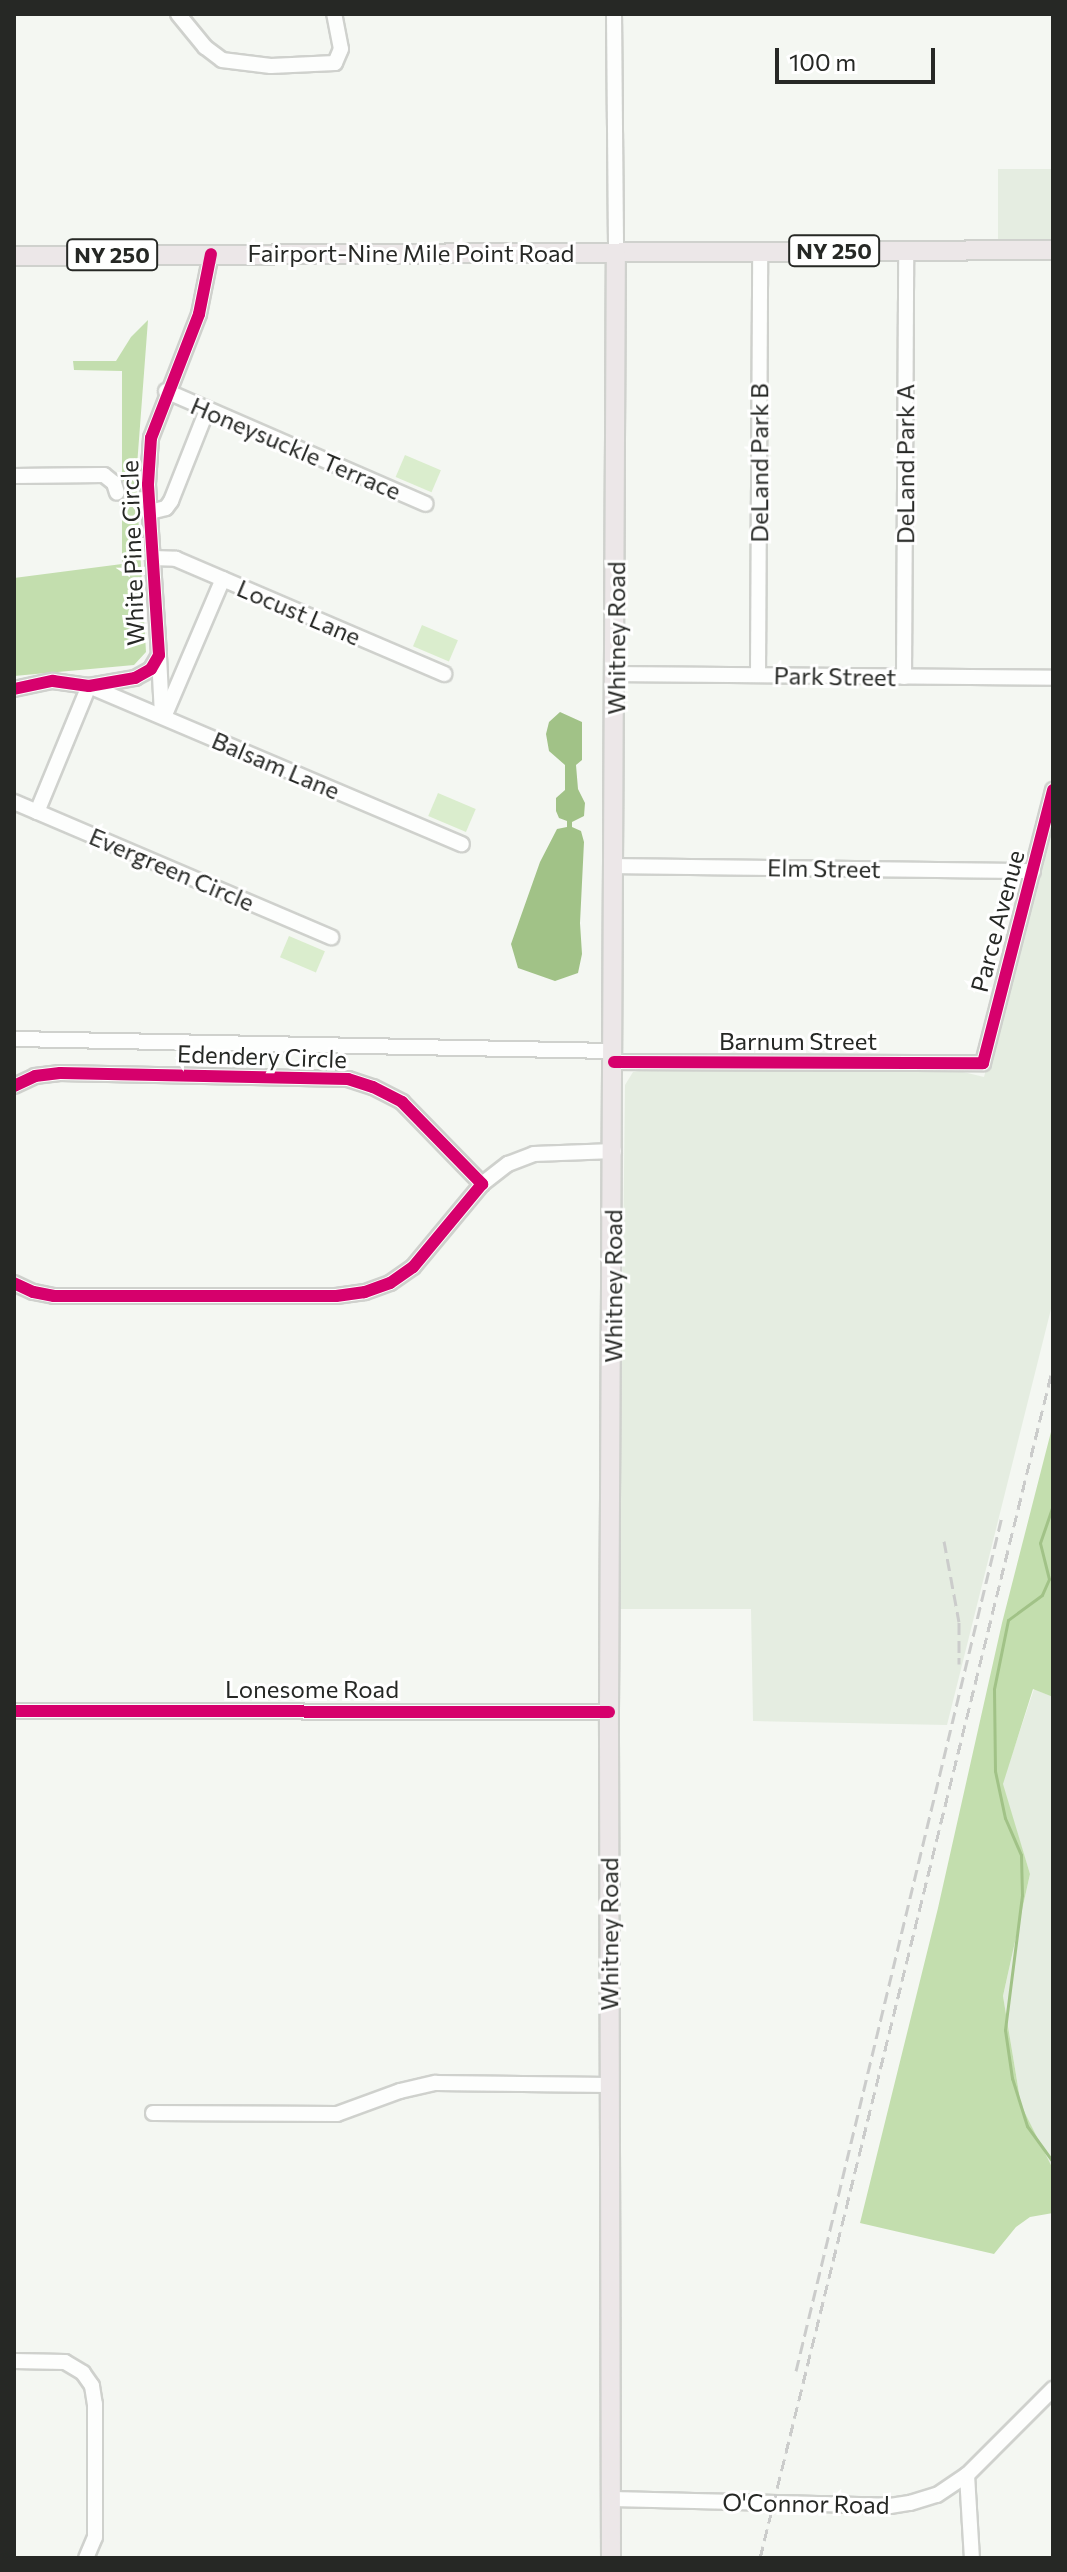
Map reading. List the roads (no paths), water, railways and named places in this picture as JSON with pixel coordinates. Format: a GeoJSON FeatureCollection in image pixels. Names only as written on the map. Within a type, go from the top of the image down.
{"type":"FeatureCollection","features":[{"type":"Feature","properties":{"kind":"main road","name":"NY 250"},"geometry":{"type":"LineString","coordinates":[[616,253],[1053,250]]}},
{"type":"Feature","properties":{"kind":"main road","name":"Fairport-Nine Mile Point Road"},"geometry":{"type":"LineString","coordinates":[[14,256],[616,253]]}},
{"type":"Feature","properties":{"kind":"main road","name":"Whitney Road"},"geometry":{"type":"LineString","coordinates":[[611,2558],[609,1712],[616,253]]}},
{"type":"Feature","properties":{"kind":"street"},"geometry":{"type":"LineString","coordinates":[[178,14],[191,32],[222,60],[271,66],[335,63],[341,49],[334,14]]}},
{"type":"Feature","properties":{"kind":"street","name":"Whitney Road"},"geometry":{"type":"LineString","coordinates":[[614,14],[616,253]]}},
{"type":"Feature","properties":{"kind":"street","name":"DeLand Park A"},"geometry":{"type":"LineString","coordinates":[[904,677],[906,251]]}},
{"type":"Feature","properties":{"kind":"street","name":"DeLand Park B"},"geometry":{"type":"LineString","coordinates":[[758,675],[760,252]]}},
{"type":"Feature","properties":{"kind":"street","name":"White Pine Circle"},"geometry":{"type":"LineString","coordinates":[[163,716],[150,512],[151,438],[166,391],[199,314],[211,254]]}},
{"type":"Feature","properties":{"kind":"street","name":"Honeysuckle Terrace"},"geometry":{"type":"LineString","coordinates":[[166,391],[426,504]]}},
{"type":"Feature","properties":{"kind":"street"},"geometry":{"type":"LineString","coordinates":[[150,512],[166,508],[171,501],[207,410]]}},
{"type":"Feature","properties":{"kind":"street"},"geometry":{"type":"LineString","coordinates":[[14,476],[104,475],[114,483],[117,493]]}},
{"type":"Feature","properties":{"kind":"street","name":"Locust Lane"},"geometry":{"type":"LineString","coordinates":[[153,558],[176,559],[444,674]]}},
{"type":"Feature","properties":{"kind":"street"},"geometry":{"type":"LineString","coordinates":[[163,716],[223,579]]}},
{"type":"Feature","properties":{"kind":"street","name":"White Pine Circle"},"geometry":{"type":"LineString","coordinates":[[14,689],[53,681],[89,686],[144,674],[159,655]]}},
{"type":"Feature","properties":{"kind":"street","name":"Park Street"},"geometry":{"type":"LineString","coordinates":[[616,674],[1053,678]]}},
{"type":"Feature","properties":{"kind":"street"},"geometry":{"type":"LineString","coordinates":[[37,812],[89,686]]}},
{"type":"Feature","properties":{"kind":"street","name":"Balsam Lane"},"geometry":{"type":"LineString","coordinates":[[89,686],[462,844]]}},
{"type":"Feature","properties":{"kind":"street","name":"Parce Avenue"},"geometry":{"type":"LineString","coordinates":[[983,1063],[1053,790]]}},
{"type":"Feature","properties":{"kind":"street","name":"Evergreen Circle"},"geometry":{"type":"LineString","coordinates":[[14,802],[331,937]]}},
{"type":"Feature","properties":{"kind":"street","name":"Elm Street"},"geometry":{"type":"LineString","coordinates":[[615,866],[1033,871]]}},
{"type":"Feature","properties":{"kind":"street"},"geometry":{"type":"LineString","coordinates":[[14,1039],[614,1056]]}},
{"type":"Feature","properties":{"kind":"street","name":"Barnum Street"},"geometry":{"type":"LineString","coordinates":[[614,1056],[983,1063]]}},
{"type":"Feature","properties":{"kind":"street","name":"Edendery Circle"},"geometry":{"type":"LineString","coordinates":[[14,1086],[35,1076],[60,1073],[348,1079],[373,1087],[402,1102],[482,1184]]}},
{"type":"Feature","properties":{"kind":"street"},"geometry":{"type":"LineString","coordinates":[[14,1283],[33,1292],[54,1296],[336,1296],[365,1292],[390,1283],[413,1267],[482,1184],[508,1164],[534,1154],[614,1151]]}},
{"type":"Feature","properties":{"kind":"street","name":"Lonesome Road"},"geometry":{"type":"LineString","coordinates":[[14,1711],[609,1712]]}},
{"type":"Feature","properties":{"kind":"street"},"geometry":{"type":"LineString","coordinates":[[153,2113],[326,2114],[436,2083],[609,2085]]}},
{"type":"Feature","properties":{"kind":"street"},"geometry":{"type":"LineString","coordinates":[[14,2361],[65,2362],[83,2373],[92,2386],[95,2404],[95,2537],[86,2558]]}},
{"type":"Feature","properties":{"kind":"street","name":"O'Connor Road"},"geometry":{"type":"LineString","coordinates":[[612,2499],[890,2506],[937,2495],[967,2475],[1053,2389]]}},
{"type":"Feature","properties":{"kind":"street"},"geometry":{"type":"LineString","coordinates":[[967,2475],[972,2558]]}},
{"type":"Feature","properties":{"kind":"waterway"},"geometry":{"type":"LineString","coordinates":[[1053,1505],[1040,1543],[1049,1579],[1042,1595],[1008,1620],[994,1689],[995,1771],[1005,1818],[1021,1855],[1022,1895],[1005,2030],[1012,2078],[1027,2126],[1053,2162]]}},
{"type":"Feature","properties":{"kind":"railway"},"geometry":{"type":"LineString","coordinates":[[760,2558],[1053,1367]]}},
{"type":"Feature","properties":{"kind":"railway"},"geometry":{"type":"LineString","coordinates":[[796,2371],[1002,1516]]}},
{"type":"Feature","properties":{"kind":"railway"},"geometry":{"type":"LineString","coordinates":[[944,1541],[959,1622],[959,1664]]}}]}
